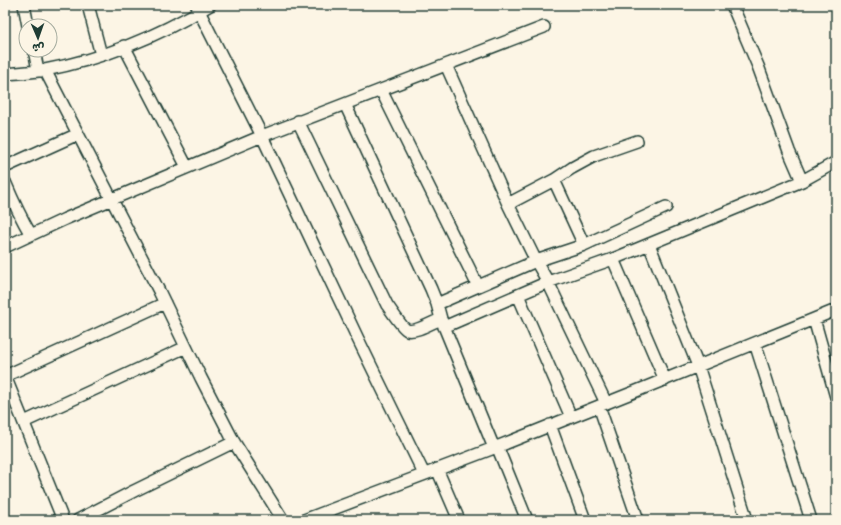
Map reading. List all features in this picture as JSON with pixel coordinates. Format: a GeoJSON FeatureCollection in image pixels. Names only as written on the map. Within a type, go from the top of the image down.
{"type":"FeatureCollection","features":[{"type":"Feature","properties":{"kind":"street"},"geometry":{"type":"LineString","coordinates":[[24,5],[26,18]]}},
{"type":"Feature","properties":{"kind":"street"},"geometry":{"type":"LineString","coordinates":[[88,5],[101,55]]}},
{"type":"Feature","properties":{"kind":"street"},"geometry":{"type":"LineString","coordinates":[[6,72],[41,70],[70,64],[101,55],[187,19],[198,8],[210,5]]}},
{"type":"Feature","properties":{"kind":"street"},"geometry":{"type":"LineString","coordinates":[[732,5],[758,66],[789,151],[802,181]]}},
{"type":"Feature","properties":{"kind":"street"},"geometry":{"type":"LineString","coordinates":[[198,8],[262,136],[424,474]]}},
{"type":"Feature","properties":{"kind":"street"},"geometry":{"type":"LineString","coordinates":[[5,247],[111,199],[298,121],[544,27]]}},
{"type":"Feature","properties":{"kind":"street"},"geometry":{"type":"LineString","coordinates":[[124,46],[187,167]]}},
{"type":"Feature","properties":{"kind":"street"},"geometry":{"type":"LineString","coordinates":[[37,58],[41,70],[78,134],[234,442],[283,520]]}},
{"type":"Feature","properties":{"kind":"street"},"geometry":{"type":"LineString","coordinates":[[446,65],[508,204],[548,282],[602,405],[638,520]]}},
{"type":"Feature","properties":{"kind":"street"},"geometry":{"type":"LineString","coordinates":[[381,90],[478,286]]}},
{"type":"Feature","properties":{"kind":"street"},"geometry":{"type":"LineString","coordinates":[[345,104],[432,289],[442,323],[527,520]]}},
{"type":"Feature","properties":{"kind":"street"},"geometry":{"type":"LineString","coordinates":[[298,121],[388,305],[405,329],[408,330],[442,323],[518,295],[548,282],[613,259],[802,181],[836,162]]}},
{"type":"Feature","properties":{"kind":"street"},"geometry":{"type":"LineString","coordinates":[[5,167],[78,134]]}},
{"type":"Feature","properties":{"kind":"street"},"geometry":{"type":"LineString","coordinates":[[508,204],[554,180],[594,156],[637,141]]}},
{"type":"Feature","properties":{"kind":"street"},"geometry":{"type":"LineString","coordinates":[[554,180],[584,245]]}},
{"type":"Feature","properties":{"kind":"street"},"geometry":{"type":"LineString","coordinates":[[5,182],[22,221],[31,235]]}},
{"type":"Feature","properties":{"kind":"street"},"geometry":{"type":"LineString","coordinates":[[437,304],[536,261],[584,245],[666,207]]}},
{"type":"Feature","properties":{"kind":"street"},"geometry":{"type":"LineString","coordinates":[[649,244],[698,366],[747,520]]}},
{"type":"Feature","properties":{"kind":"street"},"geometry":{"type":"LineString","coordinates":[[613,259],[665,380]]}},
{"type":"Feature","properties":{"kind":"street"},"geometry":{"type":"LineString","coordinates":[[518,295],[571,417]]}},
{"type":"Feature","properties":{"kind":"street"},"geometry":{"type":"LineString","coordinates":[[63,520],[6,380],[165,304]]}},
{"type":"Feature","properties":{"kind":"street"},"geometry":{"type":"LineString","coordinates":[[304,520],[496,447],[836,310]]}},
{"type":"Feature","properties":{"kind":"street"},"geometry":{"type":"LineString","coordinates":[[814,319],[836,397]]}},
{"type":"Feature","properties":{"kind":"street"},"geometry":{"type":"LineString","coordinates":[[755,343],[811,520]]}},
{"type":"Feature","properties":{"kind":"street"},"geometry":{"type":"LineString","coordinates":[[24,422],[186,347]]}},
{"type":"Feature","properties":{"kind":"street"},"geometry":{"type":"LineString","coordinates":[[550,425],[585,520]]}},
{"type":"Feature","properties":{"kind":"street"},"geometry":{"type":"LineString","coordinates":[[78,520],[234,442]]}},
{"type":"Feature","properties":{"kind":"street"},"geometry":{"type":"LineString","coordinates":[[437,469],[459,520]]}}]}
